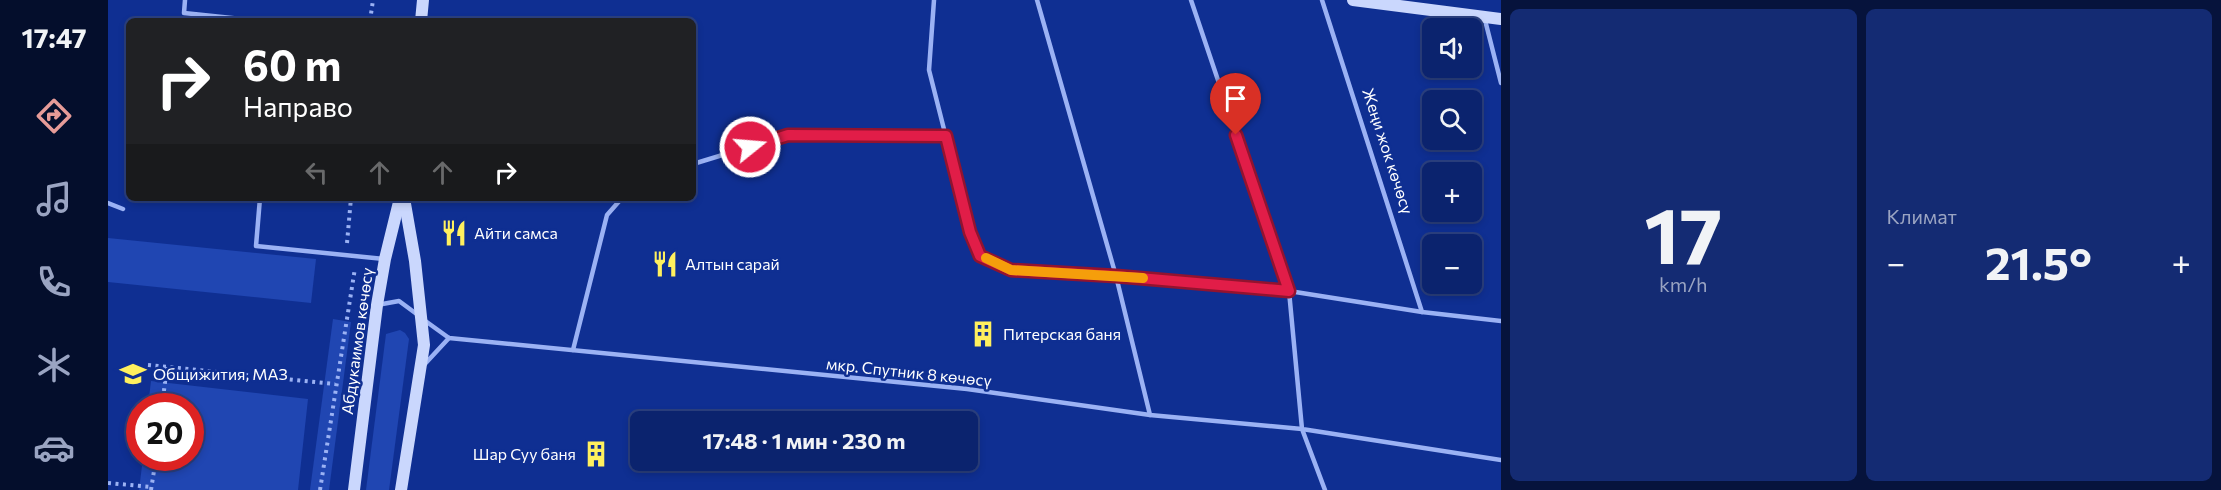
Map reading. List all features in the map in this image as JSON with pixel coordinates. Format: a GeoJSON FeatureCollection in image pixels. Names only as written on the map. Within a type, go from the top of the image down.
{"type":"FeatureCollection","features":[{"type":"Feature","properties":{"kind":"main road"},"geometry":{"type":"LineString","coordinates":[[421,18],[423,0]]}},
{"type":"Feature","properties":{"kind":"main road"},"geometry":{"type":"LineString","coordinates":[[1353,0],[1501,19]]}},
{"type":"Feature","properties":{"kind":"main road","name":"Абдукаимов көчөсү"},"geometry":{"type":"LineString","coordinates":[[354,490],[377,305],[385,259],[401,201]]}},
{"type":"Feature","properties":{"kind":"main road","name":"Абдукаимов көчөсү"},"geometry":{"type":"LineString","coordinates":[[401,490],[424,345],[415,261],[403,201]]}},
{"type":"Feature","properties":{"kind":"lane"},"geometry":{"type":"LineString","coordinates":[[185,0],[184,13],[232,18]]}},
{"type":"Feature","properties":{"kind":"lane"},"geometry":{"type":"LineString","coordinates":[[934,0],[929,70],[970,232],[980,256],[1011,270],[1116,276],[1289,291],[1422,312],[1501,321]]}},
{"type":"Feature","properties":{"kind":"lane"},"geometry":{"type":"LineString","coordinates":[[1037,0],[1116,276],[1150,415]]}},
{"type":"Feature","properties":{"kind":"lane"},"geometry":{"type":"LineString","coordinates":[[1191,0],[1289,291],[1302,429],[1325,490]]}},
{"type":"Feature","properties":{"kind":"lane","name":"Жеңи жок көчөсү"},"geometry":{"type":"LineString","coordinates":[[1322,0],[1422,312]]}},
{"type":"Feature","properties":{"kind":"lane"},"geometry":{"type":"LineString","coordinates":[[1484,17],[1501,83]]}},
{"type":"Feature","properties":{"kind":"lane"},"geometry":{"type":"LineString","coordinates":[[696,163],[788,135],[946,136]]}},
{"type":"Feature","properties":{"kind":"lane"},"geometry":{"type":"LineString","coordinates":[[260,201],[256,246],[385,259]]}},
{"type":"Feature","properties":{"kind":"lane"},"geometry":{"type":"LineString","coordinates":[[573,350],[607,215],[619,201]]}},
{"type":"Feature","properties":{"kind":"lane"},"geometry":{"type":"LineString","coordinates":[[108,203],[123,209]]}},
{"type":"Feature","properties":{"kind":"lane"},"geometry":{"type":"LineString","coordinates":[[377,305],[399,301],[448,338],[420,370]]}},
{"type":"Feature","properties":{"kind":"lane","name":"мкр. Спутник 8 көчөсү"},"geometry":{"type":"LineString","coordinates":[[448,338],[967,389],[1150,415],[1302,429],[1501,460]]}},
{"type":"Feature","properties":{"kind":"path"},"geometry":{"type":"LineString","coordinates":[[370,18],[373,0]]}},
{"type":"Feature","properties":{"kind":"path"},"geometry":{"type":"LineString","coordinates":[[345,255],[351,201]]}},
{"type":"Feature","properties":{"kind":"path"},"geometry":{"type":"LineString","coordinates":[[320,490],[357,256]]}},
{"type":"Feature","properties":{"kind":"path"},"geometry":{"type":"LineString","coordinates":[[148,365],[335,384]]}},
{"type":"Feature","properties":{"kind":"path"},"geometry":{"type":"LineString","coordinates":[[164,393],[167,367]]}},
{"type":"Feature","properties":{"kind":"path"},"geometry":{"type":"LineString","coordinates":[[108,483],[152,489],[154,471]]}},
{"type":"Feature","properties":{"kind":"shaded area"},"geometry":{"type":"Polygon","coordinates":[[[108,238],[316,259],[311,303],[108,282],[108,238]]]}},
{"type":"Feature","properties":{"kind":"shaded area"},"geometry":{"type":"Polygon","coordinates":[[[333,319],[351,322],[329,490],[310,490],[333,319]]]}},
{"type":"Feature","properties":{"kind":"shaded area"},"geometry":{"type":"Polygon","coordinates":[[[400,330],[409,339],[389,490],[366,490],[386,334],[400,330]]]}},
{"type":"Feature","properties":{"kind":"shaded area"},"geometry":{"type":"Polygon","coordinates":[[[151,381],[308,399],[298,490],[139,490],[141,471],[204,471],[204,393],[150,393],[151,381]]]}},
{"type":"Feature","properties":{"kind":"slow traffic"},"geometry":{"type":"LineString","coordinates":[[986,258],[1011,270],[1143,278]]}},
{"type":"Feature","properties":{"kind":"place","name":"Айти самса"},"geometry":{"type":"Point","coordinates":[454,233]}},
{"type":"Feature","properties":{"kind":"place","name":"Алтын сарай"},"geometry":{"type":"Point","coordinates":[665,264]}},
{"type":"Feature","properties":{"kind":"place","name":"Питерская баня"},"geometry":{"type":"Point","coordinates":[983,334]}},
{"type":"Feature","properties":{"kind":"place","name":"Общижития, МАЗ"},"geometry":{"type":"Point","coordinates":[133,374]}},
{"type":"Feature","properties":{"kind":"place","name":"Шар Суу баня"},"geometry":{"type":"Point","coordinates":[596,454]}},
{"type":"Feature","properties":{"kind":"route"},"geometry":{"type":"LineString","coordinates":[[750,147],[788,135],[946,136],[970,232],[980,256],[1011,270],[1116,276],[1289,291],[1236,135]]}}]}
